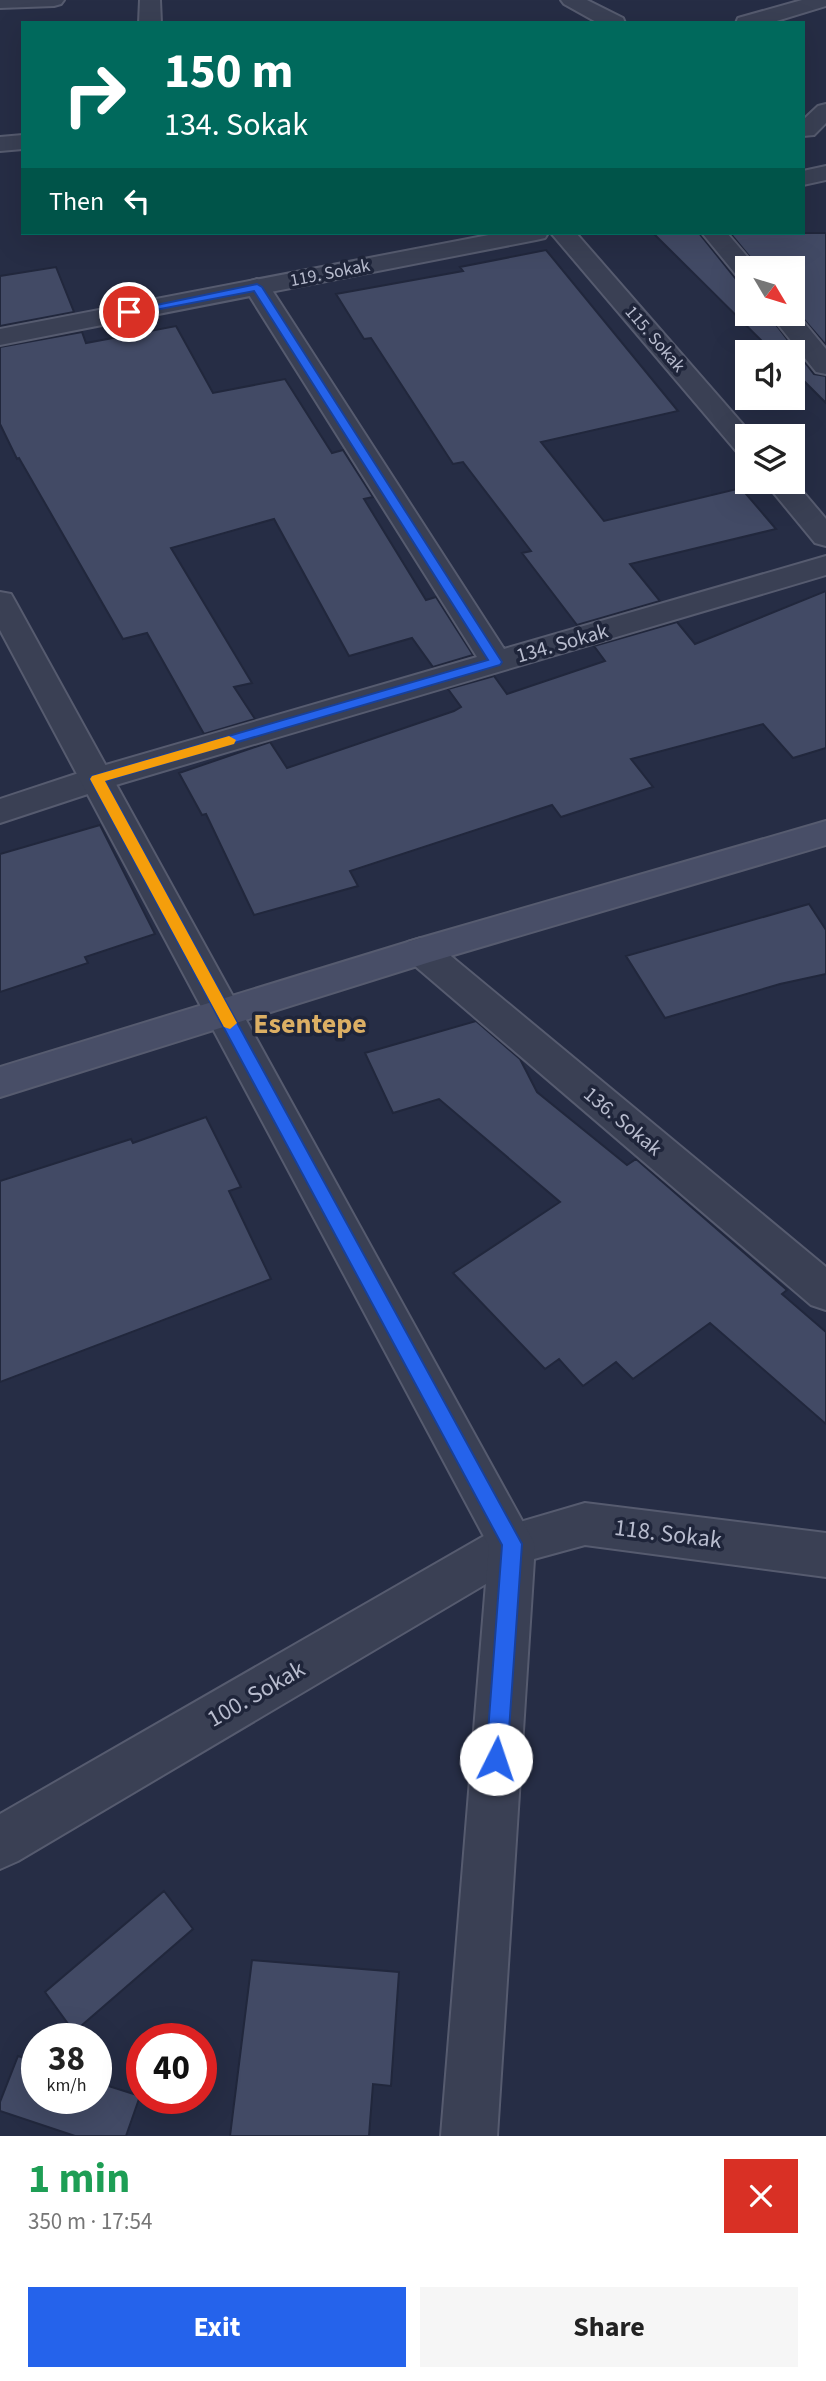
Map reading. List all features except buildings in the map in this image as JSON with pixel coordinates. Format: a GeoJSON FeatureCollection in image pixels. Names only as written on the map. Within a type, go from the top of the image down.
{"type":"FeatureCollection","features":[{"type":"Feature","properties":{"kind":"main road"},"geometry":{"type":"LineString","coordinates":[[0,1082],[421,951],[826,833]]}},
{"type":"Feature","properties":{"kind":"street"},"geometry":{"type":"LineString","coordinates":[[0,2],[54,0]]}},
{"type":"Feature","properties":{"kind":"street"},"geometry":{"type":"LineString","coordinates":[[150,0],[150,21]]}},
{"type":"Feature","properties":{"kind":"street"},"geometry":{"type":"LineString","coordinates":[[572,0],[611,21]]}},
{"type":"Feature","properties":{"kind":"street"},"geometry":{"type":"LineString","coordinates":[[753,21],[825,0]]}},
{"type":"Feature","properties":{"kind":"street"},"geometry":{"type":"LineString","coordinates":[[812,133],[826,111]]}},
{"type":"Feature","properties":{"kind":"street"},"geometry":{"type":"LineString","coordinates":[[0,144],[21,142]]}},
{"type":"Feature","properties":{"kind":"street"},"geometry":{"type":"LineString","coordinates":[[805,178],[826,173]]}},
{"type":"Feature","properties":{"kind":"street","name":"119. Sokak"},"geometry":{"type":"LineString","coordinates":[[0,337],[526,235]]}},
{"type":"Feature","properties":{"kind":"street","name":"115. Sokak"},"geometry":{"type":"LineString","coordinates":[[565,235],[735,432]]}},
{"type":"Feature","properties":{"kind":"street"},"geometry":{"type":"LineString","coordinates":[[716,235],[735,258]]}},
{"type":"Feature","properties":{"kind":"street"},"geometry":{"type":"LineString","coordinates":[[257,287],[496,662]]}},
{"type":"Feature","properties":{"kind":"street"},"geometry":{"type":"LineString","coordinates":[[793,326],[826,366]]}},
{"type":"Feature","properties":{"kind":"street"},"geometry":{"type":"LineString","coordinates":[[789,494],[826,537]]}},
{"type":"Feature","properties":{"kind":"street","name":"134. Sokak"},"geometry":{"type":"LineString","coordinates":[[0,811],[97,779],[826,565]]}},
{"type":"Feature","properties":{"kind":"street"},"geometry":{"type":"LineString","coordinates":[[0,601],[512,1544],[470,2136]]}},
{"type":"Feature","properties":{"kind":"street","name":"136. Sokak"},"geometry":{"type":"LineString","coordinates":[[421,951],[826,1292]]}},
{"type":"Feature","properties":{"kind":"street","name":"118. Sokak"},"geometry":{"type":"LineString","coordinates":[[512,1544],[584,1524],[826,1555]]}},
{"type":"Feature","properties":{"kind":"street","name":"100. Sokak"},"geometry":{"type":"LineString","coordinates":[[0,1843],[512,1544]]}},
{"type":"Feature","properties":{"kind":"slow traffic"},"geometry":{"type":"LineString","coordinates":[[229,740],[97,779],[230,1023]]}},
{"type":"Feature","properties":{"kind":"district","name":"Esentepe"},"geometry":{"type":"Point","coordinates":[310,1024]}},
{"type":"Feature","properties":{"kind":"route"},"geometry":{"type":"LineString","coordinates":[[129,312],[257,287],[496,662],[97,779],[512,1544],[496,1759]]}}]}
